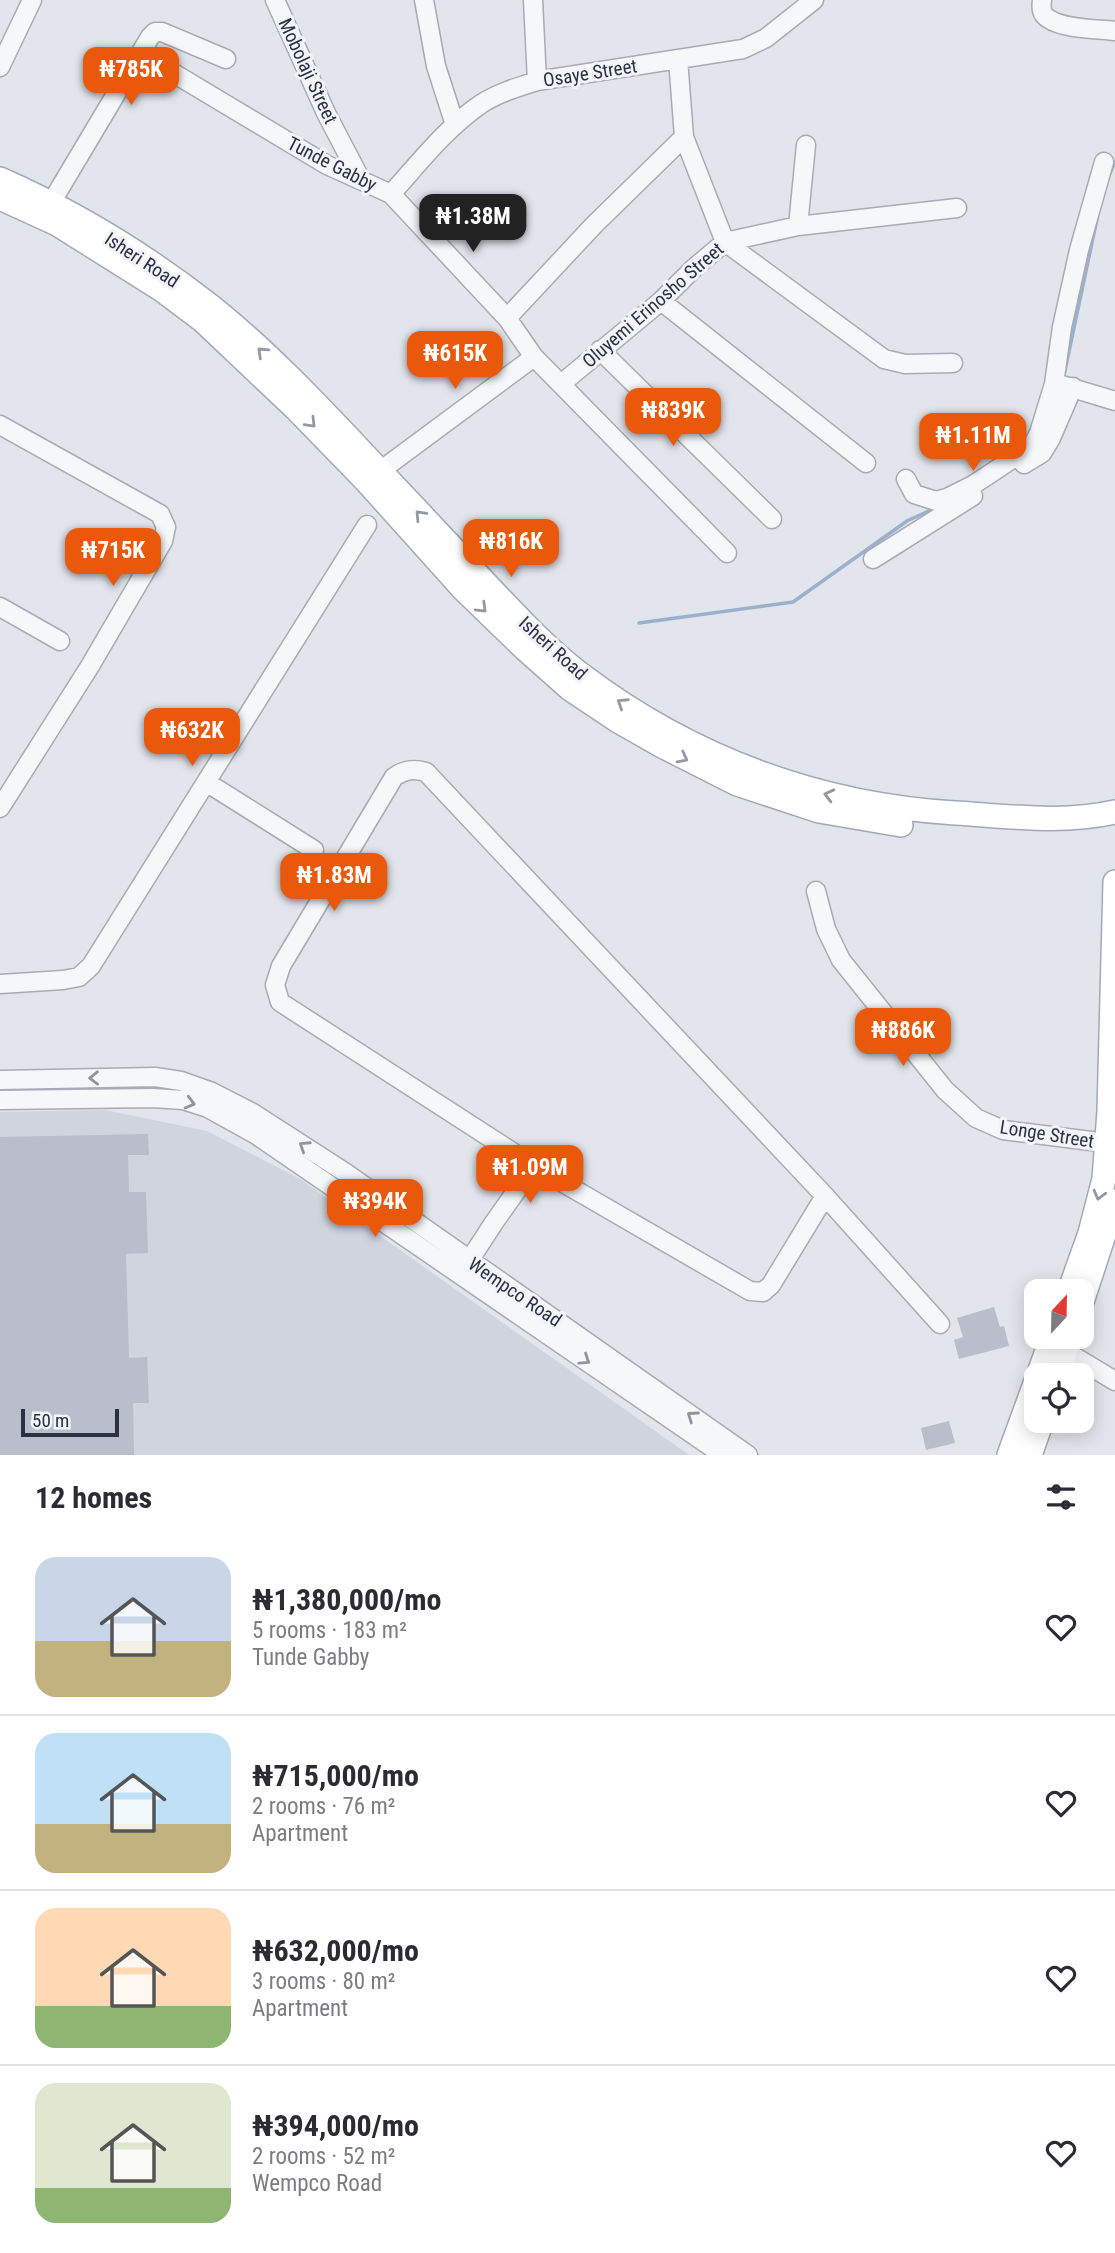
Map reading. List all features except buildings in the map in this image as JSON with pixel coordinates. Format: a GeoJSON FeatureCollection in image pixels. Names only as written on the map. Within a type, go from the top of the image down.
{"type":"FeatureCollection","features":[{"type":"Feature","properties":{"kind":"main road","name":"Isheri Road"},"geometry":{"type":"LineString","coordinates":[[0,179],[51,203],[172,278],[367,482],[464,590],[570,689],[618,721],[685,759],[737,784],[819,811],[908,826],[1058,834],[1094,833],[1115,828]]}},
{"type":"Feature","properties":{"kind":"main road","name":"Isheri Road"},"geometry":{"type":"LineString","coordinates":[[0,198],[57,224],[162,290],[208,314],[261,351],[380,471],[536,637],[622,704],[670,732],[717,756],[789,783],[824,794],[910,810],[1058,818],[1091,817],[1115,812]]}},
{"type":"Feature","properties":{"kind":"main road"},"geometry":{"type":"LineString","coordinates":[[1074,1279],[1090,1233],[1104,1179],[1115,882]]}},
{"type":"Feature","properties":{"kind":"main road"},"geometry":{"type":"LineString","coordinates":[[1090,1279],[1115,1201]]}},
{"type":"Feature","properties":{"kind":"main road"},"geometry":{"type":"LineString","coordinates":[[1009,1455],[1024,1414]]}},
{"type":"Feature","properties":{"kind":"main road"},"geometry":{"type":"LineString","coordinates":[[1030,1455],[1038,1433]]}},
{"type":"Feature","properties":{"kind":"street"},"geometry":{"type":"LineString","coordinates":[[0,67],[32,0]]}},
{"type":"Feature","properties":{"kind":"street","name":"Mobolaji Street"},"geometry":{"type":"LineString","coordinates":[[275,0],[326,113],[361,180]]}},
{"type":"Feature","properties":{"kind":"street"},"geometry":{"type":"LineString","coordinates":[[424,0],[436,66],[455,125]]}},
{"type":"Feature","properties":{"kind":"street"},"geometry":{"type":"LineString","coordinates":[[533,0],[537,81]]}},
{"type":"Feature","properties":{"kind":"street","name":"Osaye Street"},"geometry":{"type":"LineString","coordinates":[[391,194],[455,125],[481,104],[507,90],[537,81],[743,49],[766,38],[814,0]]}},
{"type":"Feature","properties":{"kind":"street"},"geometry":{"type":"LineString","coordinates":[[1042,0],[1041,10],[1047,19],[1059,24],[1115,31]]}},
{"type":"Feature","properties":{"kind":"street"},"geometry":{"type":"LineString","coordinates":[[51,203],[155,32],[162,32],[226,59]]}},
{"type":"Feature","properties":{"kind":"street","name":"Tunde Gabby"},"geometry":{"type":"LineString","coordinates":[[140,53],[327,165],[391,194],[507,318],[534,358],[727,553]]}},
{"type":"Feature","properties":{"kind":"street"},"geometry":{"type":"LineString","coordinates":[[678,59],[684,136],[725,242],[884,359],[905,364],[953,363]]}},
{"type":"Feature","properties":{"kind":"street"},"geometry":{"type":"LineString","coordinates":[[507,318],[594,225],[684,136]]}},
{"type":"Feature","properties":{"kind":"street"},"geometry":{"type":"LineString","coordinates":[[798,226],[806,145]]}},
{"type":"Feature","properties":{"kind":"street"},"geometry":{"type":"LineString","coordinates":[[873,559],[1042,453],[1051,439],[1063,385],[1062,327],[1079,250],[1104,162]]}},
{"type":"Feature","properties":{"kind":"street","name":"Oluyemi Erinosho Street"},"geometry":{"type":"LineString","coordinates":[[561,384],[662,301],[693,268],[725,242],[798,226],[957,208]]}},
{"type":"Feature","properties":{"kind":"street"},"geometry":{"type":"LineString","coordinates":[[662,301],[866,463]]}},
{"type":"Feature","properties":{"kind":"street"},"geometry":{"type":"LineString","coordinates":[[600,350],[772,519]]}},
{"type":"Feature","properties":{"kind":"street"},"geometry":{"type":"LineString","coordinates":[[380,471],[534,358]]}},
{"type":"Feature","properties":{"kind":"street"},"geometry":{"type":"LineString","coordinates":[[1063,385],[1115,401]]}},
{"type":"Feature","properties":{"kind":"street"},"geometry":{"type":"LineString","coordinates":[[905,479],[915,494],[936,501],[973,485],[1032,446],[1063,385]]}},
{"type":"Feature","properties":{"kind":"street"},"geometry":{"type":"LineString","coordinates":[[0,425],[160,514],[166,527],[163,541],[90,666],[0,808]]}},
{"type":"Feature","properties":{"kind":"street"},"geometry":{"type":"LineString","coordinates":[[0,984],[79,977],[91,966],[367,525]]}},
{"type":"Feature","properties":{"kind":"street"},"geometry":{"type":"LineString","coordinates":[[0,607],[60,641]]}},
{"type":"Feature","properties":{"kind":"street"},"geometry":{"type":"LineString","coordinates":[[825,1196],[771,1284],[763,1292],[750,1291],[534,1166],[280,1002],[275,985],[281,966],[394,777],[403,771],[418,769],[426,772],[825,1196],[940,1324]]}},
{"type":"Feature","properties":{"kind":"street"},"geometry":{"type":"LineString","coordinates":[[206,782],[314,850]]}},
{"type":"Feature","properties":{"kind":"street","name":"Longe Street"},"geometry":{"type":"LineString","coordinates":[[816,891],[826,929],[841,960],[945,1090],[976,1118],[1003,1129],[1107,1143]]}},
{"type":"Feature","properties":{"kind":"street","name":"Wempco Road"},"geometry":{"type":"LineString","coordinates":[[0,1080],[155,1077],[181,1081],[212,1092],[253,1113],[346,1173],[748,1455]]}},
{"type":"Feature","properties":{"kind":"street","name":"Wempco Road"},"geometry":{"type":"LineString","coordinates":[[0,1101],[153,1098],[183,1100],[208,1108],[255,1134],[723,1455]]}},
{"type":"Feature","properties":{"kind":"street"},"geometry":{"type":"LineString","coordinates":[[469,1261],[534,1166]]}},
{"type":"Feature","properties":{"kind":"street"},"geometry":{"type":"LineString","coordinates":[[336,1189],[346,1173]]}},
{"type":"Feature","properties":{"kind":"street"},"geometry":{"type":"LineString","coordinates":[[1069,1349],[1115,1381]]}},
{"type":"Feature","properties":{"kind":"shaded area"},"geometry":{"type":"Polygon","coordinates":[[[105,1110],[207,1131],[300,1179],[689,1455],[0,1455],[0,1112],[105,1110]]]}},
{"type":"Feature","properties":{"kind":"waterway"},"geometry":{"type":"LineString","coordinates":[[1109,175],[1115,162]]}},
{"type":"Feature","properties":{"kind":"waterway"},"geometry":{"type":"LineString","coordinates":[[1063,380],[1097,219]]}},
{"type":"Feature","properties":{"kind":"waterway"},"geometry":{"type":"LineString","coordinates":[[639,623],[793,602],[907,521],[935,508]]}}]}
